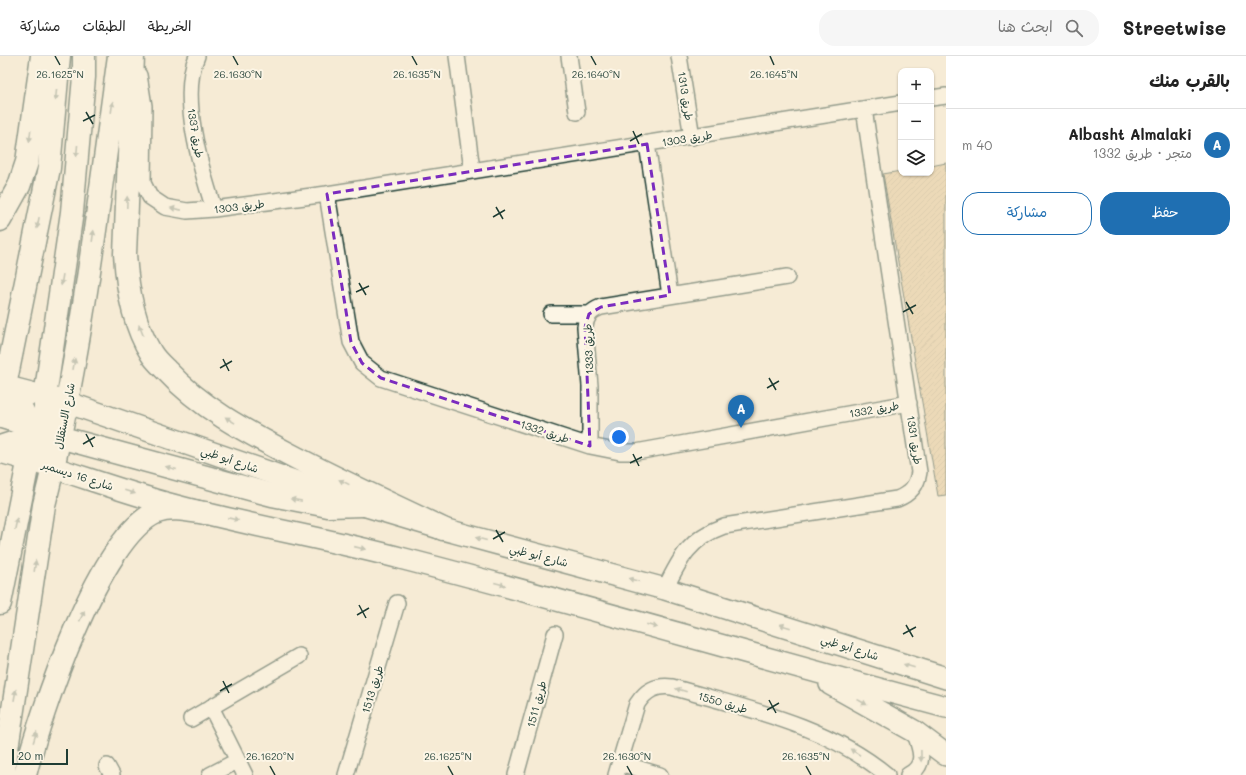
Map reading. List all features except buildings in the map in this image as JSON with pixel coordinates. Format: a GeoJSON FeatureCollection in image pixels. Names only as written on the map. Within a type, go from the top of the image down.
{"type":"FeatureCollection","features":[{"type":"Feature","properties":{"kind":"main road"},"geometry":{"type":"LineString","coordinates":[[0,220],[19,186],[27,162],[42,56]]}},
{"type":"Feature","properties":{"kind":"main road"},"geometry":{"type":"LineString","coordinates":[[0,410],[2,386],[49,168],[59,56]]}},
{"type":"Feature","properties":{"kind":"main road"},"geometry":{"type":"LineString","coordinates":[[0,603],[30,460],[42,432],[45,397],[72,212],[84,76],[84,56]]}},
{"type":"Feature","properties":{"kind":"main road","name":"شارع الاستقلال"},"geometry":{"type":"LineString","coordinates":[[42,432],[66,402],[90,261],[120,56]]}},
{"type":"Feature","properties":{"kind":"main road"},"geometry":{"type":"LineString","coordinates":[[134,56],[125,254],[126,281],[133,310],[151,354],[180,386],[209,407],[254,435],[320,470],[443,529]]}},
{"type":"Feature","properties":{"kind":"main road"},"geometry":{"type":"LineString","coordinates":[[2,386],[66,402]]}},
{"type":"Feature","properties":{"kind":"main road"},"geometry":{"type":"LineString","coordinates":[[2,386],[16,398],[24,411],[42,432],[53,467],[44,505],[3,775]]}},
{"type":"Feature","properties":{"kind":"main road","name":"شارع أبو ظبي"},"geometry":{"type":"LineString","coordinates":[[66,402],[363,505],[443,529],[665,589],[946,678]]}},
{"type":"Feature","properties":{"kind":"main road"},"geometry":{"type":"LineString","coordinates":[[0,417],[42,432],[272,496],[328,506],[363,505]]}},
{"type":"Feature","properties":{"kind":"main road"},"geometry":{"type":"LineString","coordinates":[[0,447],[42,432]]}},
{"type":"Feature","properties":{"kind":"main road","name":"شارع 16 ديسمبر"},"geometry":{"type":"LineString","coordinates":[[0,452],[53,467],[155,500],[205,513]]}},
{"type":"Feature","properties":{"kind":"main road"},"geometry":{"type":"LineString","coordinates":[[25,775],[34,741],[57,673],[82,616],[110,561],[124,540],[137,526],[157,512],[171,509],[205,513],[431,566],[564,601],[804,669],[946,707]]}},
{"type":"Feature","properties":{"kind":"main road"},"geometry":{"type":"LineString","coordinates":[[804,669],[914,731],[946,755]]}},
{"type":"Feature","properties":{"kind":"street","name":"طريق 1303"},"geometry":{"type":"LineString","coordinates":[[134,56],[144,106],[143,176],[146,191],[156,202],[176,210],[214,209],[327,194],[898,103]]}},
{"type":"Feature","properties":{"kind":"street","name":"طريق 1337"},"geometry":{"type":"LineString","coordinates":[[197,56],[191,73],[190,97],[200,159],[214,209]]}},
{"type":"Feature","properties":{"kind":"street"},"geometry":{"type":"LineString","coordinates":[[457,56],[472,170]]}},
{"type":"Feature","properties":{"kind":"street"},"geometry":{"type":"LineString","coordinates":[[569,56],[577,112]]}},
{"type":"Feature","properties":{"kind":"street","name":"طريق 1313"},"geometry":{"type":"LineString","coordinates":[[680,56],[692,137]]}},
{"type":"Feature","properties":{"kind":"street"},"geometry":{"type":"LineString","coordinates":[[934,98],[946,96]]}},
{"type":"Feature","properties":{"kind":"street","name":"طريق 1331"},"geometry":{"type":"LineString","coordinates":[[665,589],[684,553],[692,544],[713,530],[724,526],[897,499],[910,492],[915,486],[919,472],[864,109]]}},
{"type":"Feature","properties":{"kind":"street"},"geometry":{"type":"LineString","coordinates":[[648,144],[670,295]]}},
{"type":"Feature","properties":{"kind":"street","name":"طريق 1332"},"geometry":{"type":"LineString","coordinates":[[327,194],[351,342],[362,363],[370,372],[380,378],[590,446],[620,452],[636,452],[909,403]]}},
{"type":"Feature","properties":{"kind":"street","name":"طريق 1333"},"geometry":{"type":"LineString","coordinates":[[590,446],[590,386],[585,327],[589,314],[601,307],[787,277]]}},
{"type":"Feature","properties":{"kind":"street"},"geometry":{"type":"LineString","coordinates":[[551,314],[589,314]]}},
{"type":"Feature","properties":{"kind":"street","name":"طريق 1513"},"geometry":{"type":"LineString","coordinates":[[346,775],[397,603]]}},
{"type":"Feature","properties":{"kind":"street","name":"طريق 1511"},"geometry":{"type":"LineString","coordinates":[[516,775],[555,634]]}},
{"type":"Feature","properties":{"kind":"street"},"geometry":{"type":"LineString","coordinates":[[191,719],[299,656]]}},
{"type":"Feature","properties":{"kind":"street","name":"طريق 1550"},"geometry":{"type":"LineString","coordinates":[[660,775],[618,769],[637,704],[643,695],[651,689],[662,686],[672,687],[802,726],[849,748],[887,775]]}},
{"type":"Feature","properties":{"kind":"street"},"geometry":{"type":"LineString","coordinates":[[211,707],[245,775]]}},
{"type":"Feature","properties":{"kind":"street"},"geometry":{"type":"LineString","coordinates":[[908,775],[918,768],[921,762],[920,748],[914,731]]}},
{"type":"Feature","properties":{"kind":"street"},"geometry":{"type":"LineString","coordinates":[[210,775],[237,761]]}},
{"type":"Feature","properties":{"kind":"highlighted area"},"geometry":{"type":"Polygon","coordinates":[[[647,144],[670,295],[601,307],[589,314],[585,327],[590,446],[381,378],[362,363],[351,342],[327,194],[647,144]]]}},
{"type":"Feature","properties":{"kind":"place","name":"Albasht Almalaki"},"geometry":{"type":"Point","coordinates":[741,428]}}]}
